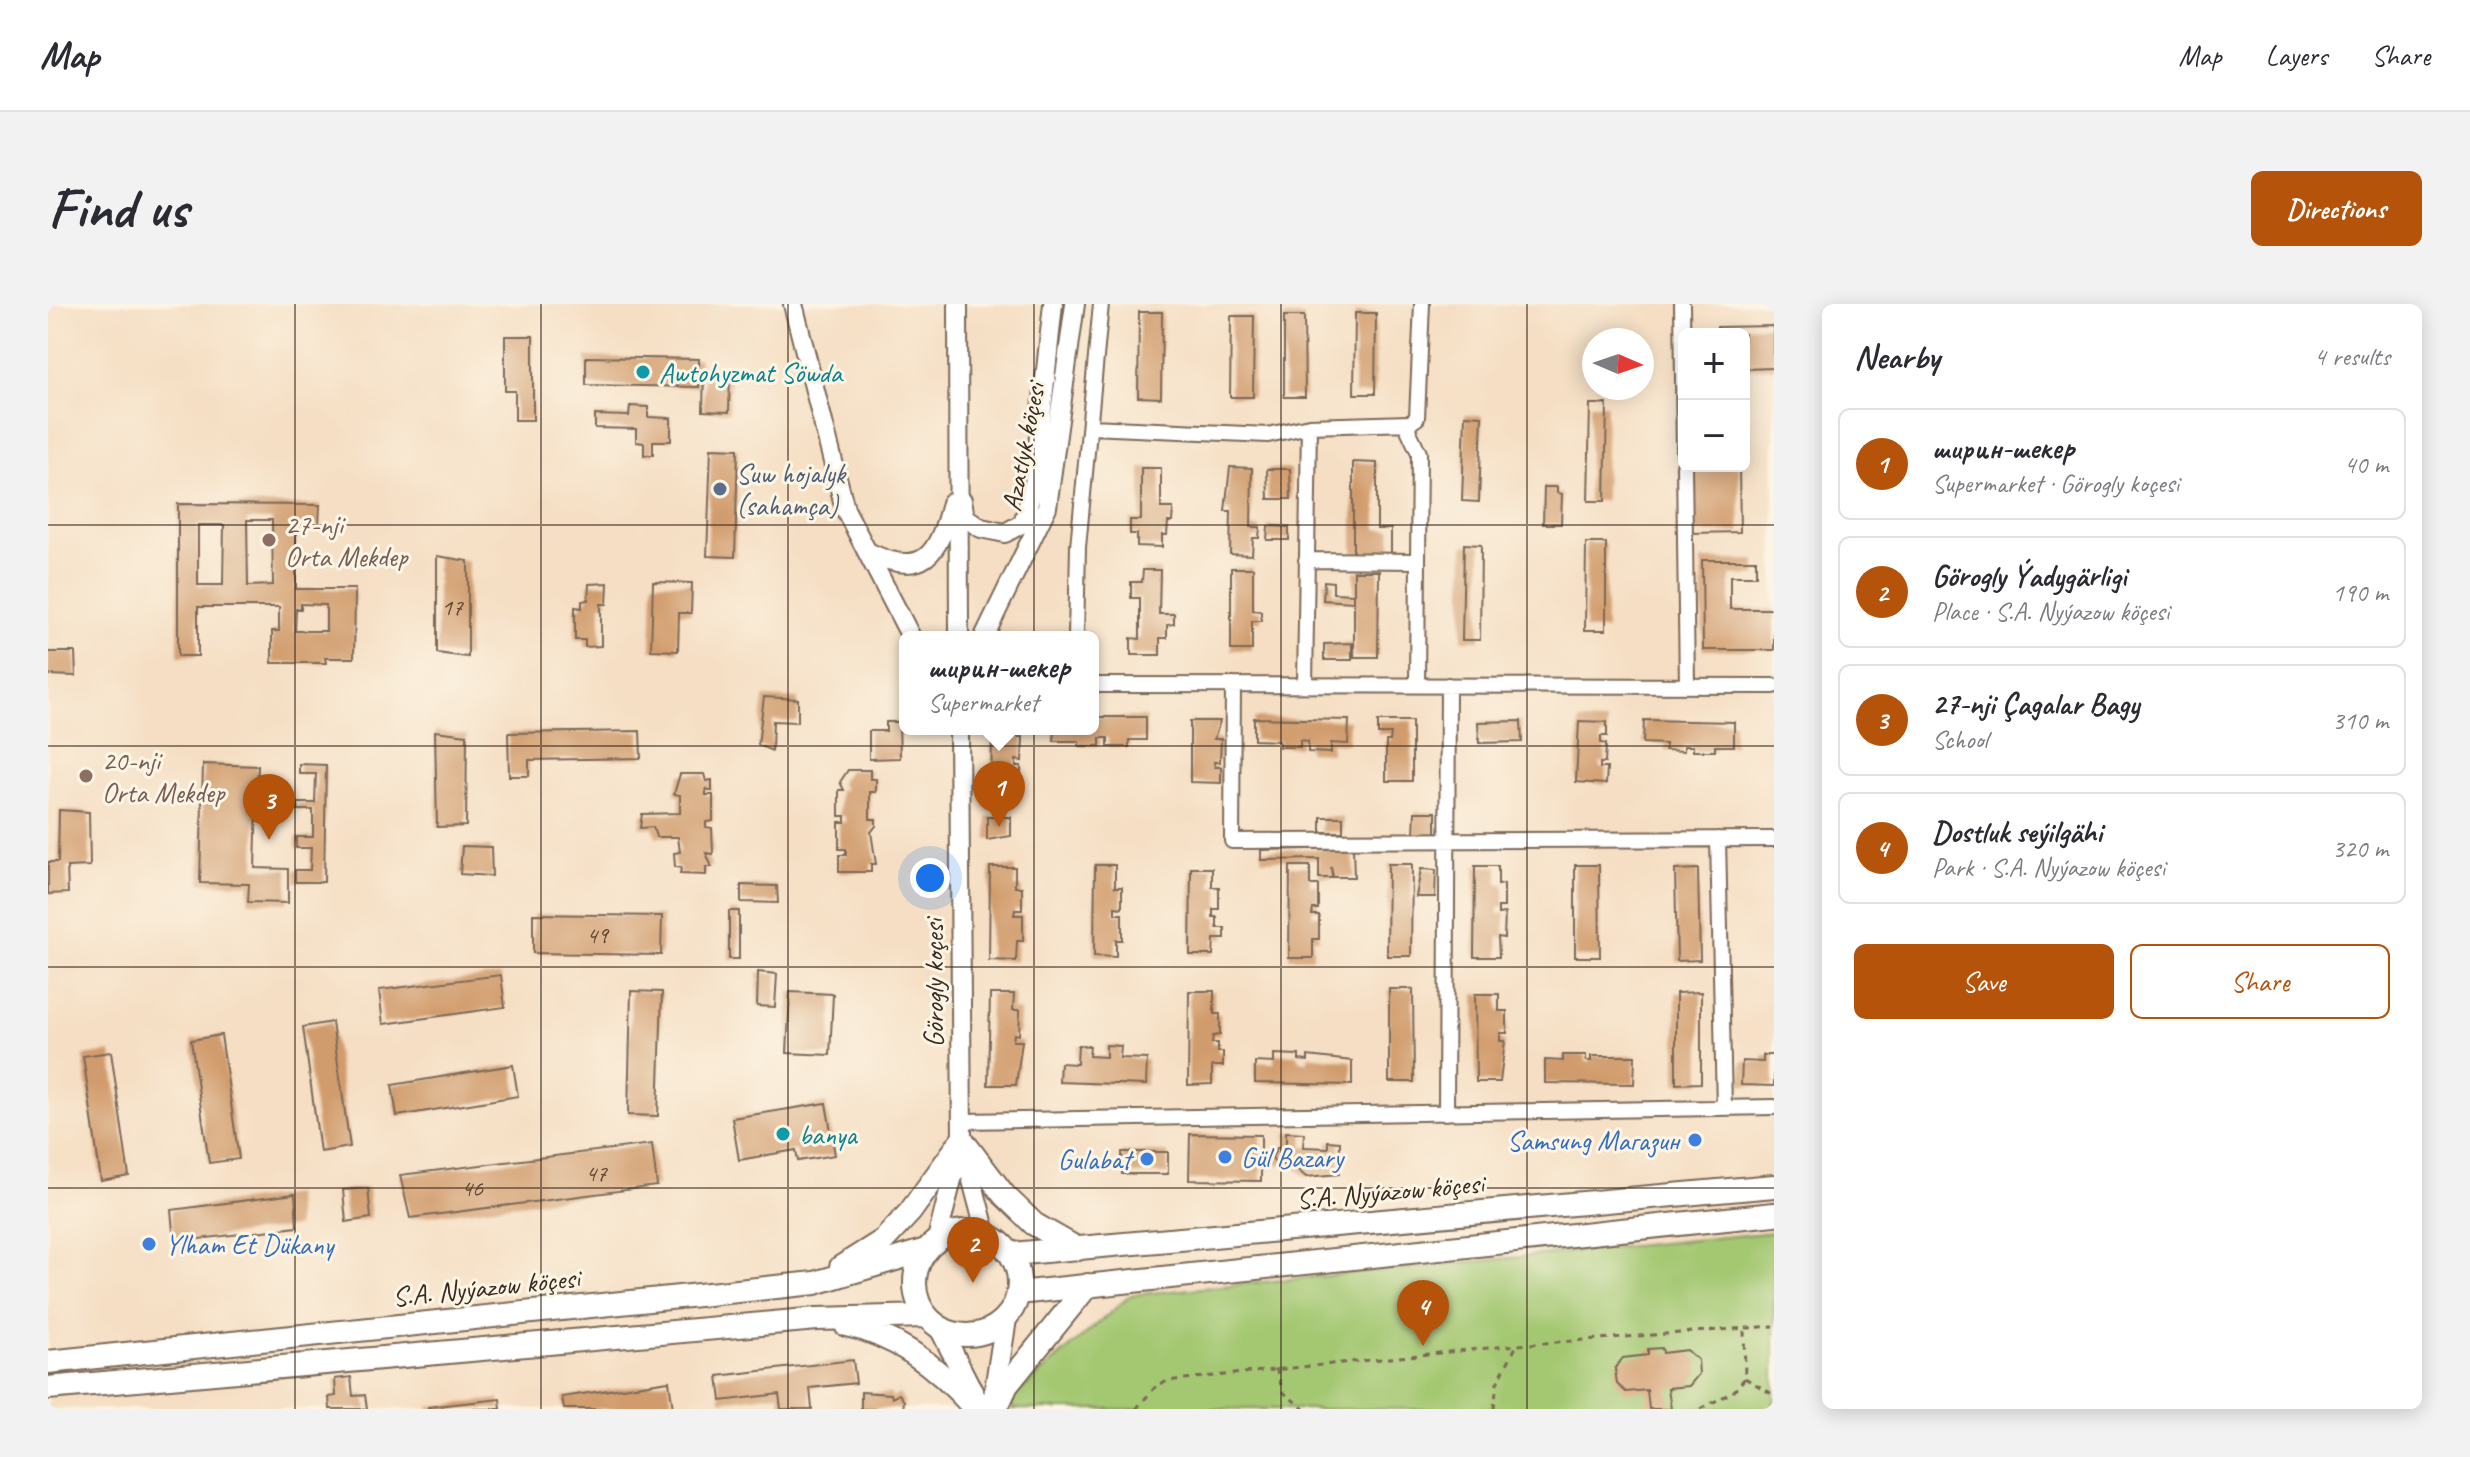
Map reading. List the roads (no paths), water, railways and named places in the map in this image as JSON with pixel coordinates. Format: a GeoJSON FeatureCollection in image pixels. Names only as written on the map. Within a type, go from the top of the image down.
{"type":"FeatureCollection","features":[{"type":"Feature","properties":{"kind":"main road"},"geometry":{"type":"LineString","coordinates":[[815,1283],[884,1240],[910,1212],[962,1131],[1004,1195],[1034,1224],[1078,1249]]}},
{"type":"Feature","properties":{"kind":"main road","name":"S.A. Nyýazow köçesi"},"geometry":{"type":"LineString","coordinates":[[1012,1254],[1774,1186]]}},
{"type":"Feature","properties":{"kind":"main road"},"geometry":{"type":"LineString","coordinates":[[1018,1293],[1774,1214]]}},
{"type":"Feature","properties":{"kind":"main road"},"geometry":{"type":"LineString","coordinates":[[978,1409],[933,1322],[918,1301],[915,1283],[918,1266],[932,1245],[970,1230],[986,1233],[1012,1254],[1018,1270],[1018,1293],[1006,1319],[994,1409]]}},
{"type":"Feature","properties":{"kind":"main road","name":"S.A. Nyýazow köçesi"},"geometry":{"type":"LineString","coordinates":[[48,1362],[815,1283],[932,1245]]}},
{"type":"Feature","properties":{"kind":"main road"},"geometry":{"type":"LineString","coordinates":[[994,1409],[1007,1385],[1088,1285]]}},
{"type":"Feature","properties":{"kind":"main road"},"geometry":{"type":"LineString","coordinates":[[48,1388],[817,1319],[933,1322],[957,1334],[974,1335],[991,1330],[1006,1319]]}},
{"type":"Feature","properties":{"kind":"main road"},"geometry":{"type":"LineString","coordinates":[[817,1319],[862,1328],[912,1352],[953,1384],[978,1409]]}},
{"type":"Feature","properties":{"kind":"street"},"geometry":{"type":"LineString","coordinates":[[793,304],[845,509],[908,631]]}},
{"type":"Feature","properties":{"kind":"street"},"geometry":{"type":"LineString","coordinates":[[958,304],[959,631]]}},
{"type":"Feature","properties":{"kind":"street"},"geometry":{"type":"LineString","coordinates":[[958,477],[965,517],[981,528],[1005,533],[1023,523],[1034,484],[1053,304]]}},
{"type":"Feature","properties":{"kind":"street","name":"Azatlyk köçesi"},"geometry":{"type":"LineString","coordinates":[[987,631],[1047,507],[1075,304]]}},
{"type":"Feature","properties":{"kind":"street"},"geometry":{"type":"LineString","coordinates":[[1076,631],[1078,547],[1101,304]]}},
{"type":"Feature","properties":{"kind":"street"},"geometry":{"type":"LineString","coordinates":[[1091,427],[1268,435],[1309,426],[1405,423],[1417,418],[1422,304]]}},
{"type":"Feature","properties":{"kind":"street"},"geometry":{"type":"LineString","coordinates":[[1682,304],[1683,400]]}},
{"type":"Feature","properties":{"kind":"street"},"geometry":{"type":"LineString","coordinates":[[1405,423],[1419,453],[1417,685]]}},
{"type":"Feature","properties":{"kind":"street"},"geometry":{"type":"LineString","coordinates":[[1305,685],[1309,426]]}},
{"type":"Feature","properties":{"kind":"street"},"geometry":{"type":"LineString","coordinates":[[1684,472],[1687,686]]}},
{"type":"Feature","properties":{"kind":"street"},"geometry":{"type":"LineString","coordinates":[[868,552],[892,564],[918,562],[937,548],[958,477]]}},
{"type":"Feature","properties":{"kind":"street"},"geometry":{"type":"LineString","coordinates":[[1306,560],[1418,561]]}},
{"type":"Feature","properties":{"kind":"street"},"geometry":{"type":"LineString","coordinates":[[1099,685],[1774,686]]}},
{"type":"Feature","properties":{"kind":"street"},"geometry":{"type":"LineString","coordinates":[[1233,685],[1232,841],[1774,839]]}},
{"type":"Feature","properties":{"kind":"street"},"geometry":{"type":"LineString","coordinates":[[1446,1113],[1448,685]]}},
{"type":"Feature","properties":{"kind":"street","name":"Görogly koçesi"},"geometry":{"type":"LineString","coordinates":[[959,735],[962,1131]]}},
{"type":"Feature","properties":{"kind":"street"},"geometry":{"type":"LineString","coordinates":[[1718,839],[1724,1108]]}},
{"type":"Feature","properties":{"kind":"street"},"geometry":{"type":"LineString","coordinates":[[962,1131],[1446,1113],[1774,1107]]}},
{"type":"Feature","properties":{"kind":"street"},"geometry":{"type":"LineString","coordinates":[[962,1131],[986,1233]]}},
{"type":"Feature","properties":{"kind":"street"},"geometry":{"type":"LineString","coordinates":[[932,1245],[962,1131]]}},
{"type":"Feature","properties":{"kind":"place","name":"Awtohyzmat Söwda"},"geometry":{"type":"Point","coordinates":[643,372]}},
{"type":"Feature","properties":{"kind":"place","name":"Suw hojalyk (sahamça)"},"geometry":{"type":"Point","coordinates":[720,489]}},
{"type":"Feature","properties":{"kind":"place","name":"27-nji Orta Mekdep"},"geometry":{"type":"Point","coordinates":[269,540]}},
{"type":"Feature","properties":{"kind":"place","name":"20-nji Orta Mekdep"},"geometry":{"type":"Point","coordinates":[86,776]}},
{"type":"Feature","properties":{"kind":"place","name":"ширин-шекер"},"geometry":{"type":"Point","coordinates":[999,827]}},
{"type":"Feature","properties":{"kind":"place","name":"27-nji Çagalar Bagy"},"geometry":{"type":"Point","coordinates":[269,840]}},
{"type":"Feature","properties":{"kind":"place","name":"banya"},"geometry":{"type":"Point","coordinates":[783,1134]}},
{"type":"Feature","properties":{"kind":"place","name":"Samsung Магазин"},"geometry":{"type":"Point","coordinates":[1695,1140]}},
{"type":"Feature","properties":{"kind":"place","name":"Gül Bazary"},"geometry":{"type":"Point","coordinates":[1225,1157]}},
{"type":"Feature","properties":{"kind":"place","name":"Gulabat"},"geometry":{"type":"Point","coordinates":[1147,1159]}},
{"type":"Feature","properties":{"kind":"place","name":"Ylham Et Dükany"},"geometry":{"type":"Point","coordinates":[149,1244]}},
{"type":"Feature","properties":{"kind":"place","name":"Görogly Ýadygärligi"},"geometry":{"type":"Point","coordinates":[973,1283]}},
{"type":"Feature","properties":{"kind":"place","name":"Dostluk seýilgähi"},"geometry":{"type":"Point","coordinates":[1423,1346]}}]}
